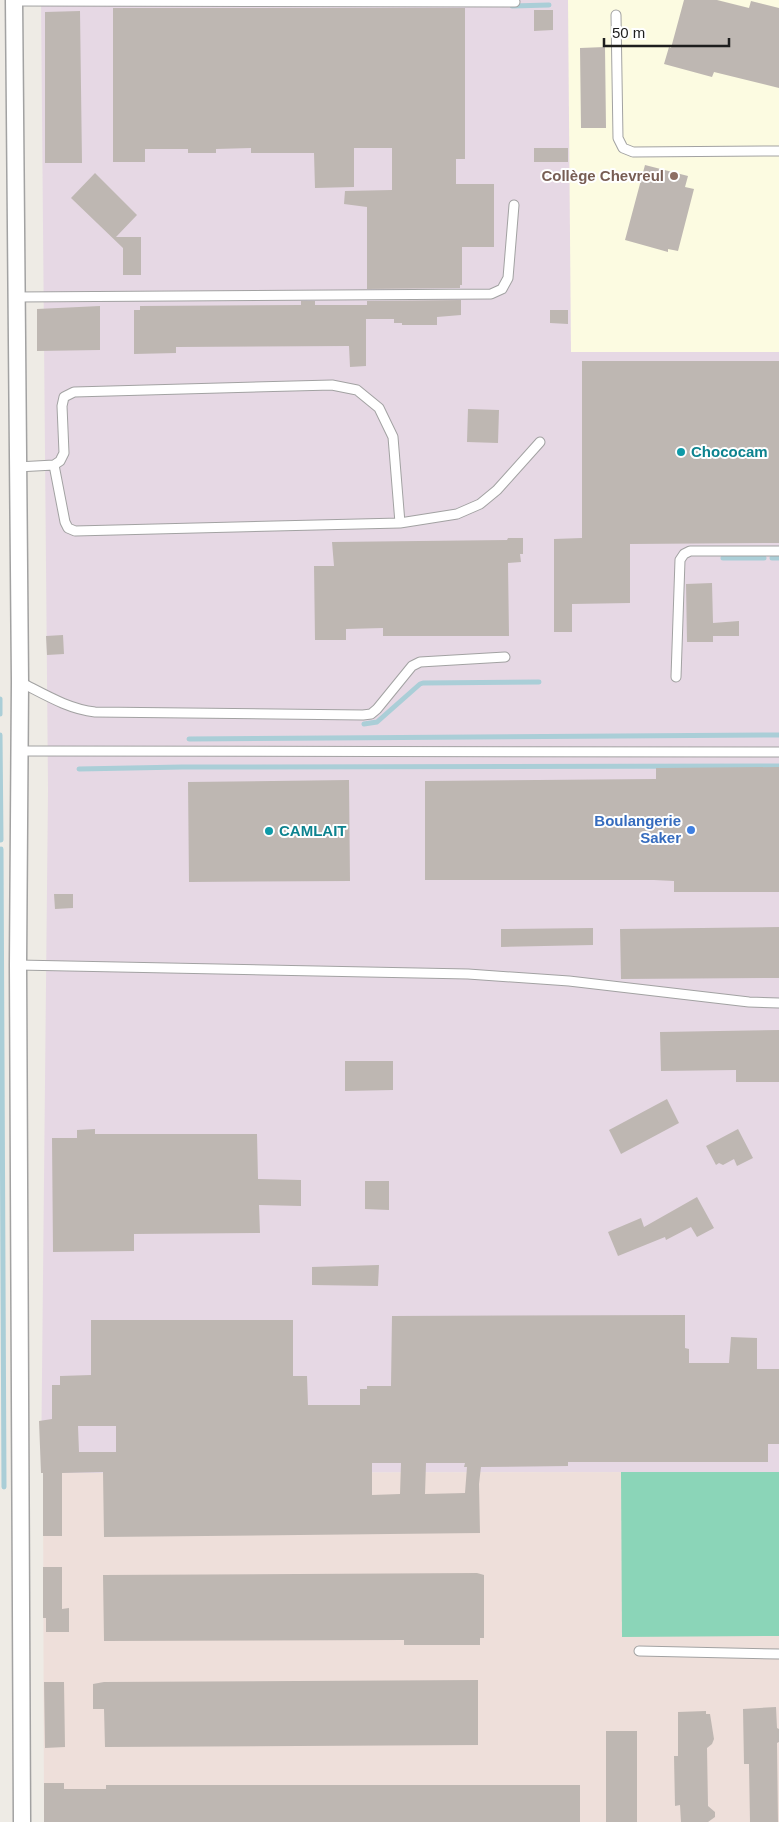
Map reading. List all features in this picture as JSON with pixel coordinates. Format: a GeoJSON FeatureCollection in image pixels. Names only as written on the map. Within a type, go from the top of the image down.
{"type":"FeatureCollection","features":[{"type":"Feature","properties":{"kind":"street"},"geometry":{"type":"LineString","coordinates":[[14,1],[20,682],[18,965],[22,1822]]}},
{"type":"Feature","properties":{"kind":"lane"},"geometry":{"type":"LineString","coordinates":[[14,1],[515,2]]}},
{"type":"Feature","properties":{"kind":"lane"},"geometry":{"type":"LineString","coordinates":[[616,15],[618,138],[623,148],[632,152],[779,151]]}},
{"type":"Feature","properties":{"kind":"lane"},"geometry":{"type":"LineString","coordinates":[[16,297],[491,294],[502,288],[508,278],[514,205]]}},
{"type":"Feature","properties":{"kind":"lane"},"geometry":{"type":"LineString","coordinates":[[17,467],[54,465],[60,461],[64,453],[62,406],[64,397],[74,392],[332,384],[358,390],[379,408],[393,437],[400,523]]}},
{"type":"Feature","properties":{"kind":"lane"},"geometry":{"type":"LineString","coordinates":[[54,465],[65,522],[68,528],[75,531],[400,523],[458,514],[480,504],[497,490],[540,442]]}},
{"type":"Feature","properties":{"kind":"lane"},"geometry":{"type":"LineString","coordinates":[[676,677],[680,560],[684,554],[690,551],[779,551]]}},
{"type":"Feature","properties":{"kind":"lane"},"geometry":{"type":"LineString","coordinates":[[20,682],[83,711],[363,715],[371,714],[377,709],[412,666],[420,662],[505,657]]}},
{"type":"Feature","properties":{"kind":"lane"},"geometry":{"type":"LineString","coordinates":[[20,751],[779,752]]}},
{"type":"Feature","properties":{"kind":"lane"},"geometry":{"type":"LineString","coordinates":[[18,965],[532,977],[749,1002],[779,1003]]}},
{"type":"Feature","properties":{"kind":"lane"},"geometry":{"type":"LineString","coordinates":[[639,1651],[779,1654]]}},
{"type":"Feature","properties":{"kind":"shaded area"},"geometry":{"type":"Polygon","coordinates":[[[41,0],[779,0],[779,1472],[41,1473],[48,790],[41,0]]]}},
{"type":"Feature","properties":{"kind":"shaded area","name":"Collège Chevreul"},"geometry":{"type":"Polygon","coordinates":[[[568,0],[779,0],[779,352],[571,352],[568,0]]]}},
{"type":"Feature","properties":{"kind":"shaded area"},"geometry":{"type":"Polygon","coordinates":[[[779,1472],[779,1822],[44,1822],[43,1473],[779,1472]]]}},
{"type":"Feature","properties":{"kind":"green space"},"geometry":{"type":"Polygon","coordinates":[[[621,1472],[779,1472],[779,1636],[622,1637],[621,1472]]]}},
{"type":"Feature","properties":{"kind":"building"},"geometry":{"type":"Polygon","coordinates":[[[684,0],[717,0],[749,8],[751,1],[779,8],[779,88],[714,72],[712,77],[664,64],[669,47],[671,48],[684,0]]]}},
{"type":"Feature","properties":{"kind":"building"},"geometry":{"type":"Polygon","coordinates":[[[113,8],[465,8],[465,159],[456,159],[456,184],[494,184],[494,247],[462,247],[462,285],[460,285],[460,288],[367,289],[367,207],[344,204],[345,191],[392,190],[392,148],[354,148],[354,187],[315,188],[314,153],[251,153],[251,148],[216,149],[216,153],[188,153],[188,149],[145,149],[145,162],[113,162],[113,8]]]}},
{"type":"Feature","properties":{"kind":"building"},"geometry":{"type":"Polygon","coordinates":[[[534,10],[553,10],[553,30],[534,31],[534,10]]]}},
{"type":"Feature","properties":{"kind":"building"},"geometry":{"type":"Polygon","coordinates":[[[80,11],[82,163],[45,163],[45,12],[80,11]]]}},
{"type":"Feature","properties":{"kind":"building"},"geometry":{"type":"Polygon","coordinates":[[[605,47],[606,128],[581,128],[580,48],[605,47]]]}},
{"type":"Feature","properties":{"kind":"building"},"geometry":{"type":"Polygon","coordinates":[[[534,148],[568,148],[568,162],[534,162],[534,148]]]}},
{"type":"Feature","properties":{"kind":"building"},"geometry":{"type":"Polygon","coordinates":[[[645,165],[688,176],[685,187],[694,189],[678,251],[668,249],[668,252],[625,240],[645,165]]]}},
{"type":"Feature","properties":{"kind":"building"},"geometry":{"type":"Polygon","coordinates":[[[95,173],[137,215],[116,237],[141,237],[141,275],[123,275],[123,248],[71,198],[95,173]]]}},
{"type":"Feature","properties":{"kind":"building"},"geometry":{"type":"Polygon","coordinates":[[[461,300],[461,315],[437,317],[437,325],[402,325],[402,323],[394,323],[394,319],[366,319],[366,366],[350,367],[349,346],[176,347],[176,353],[134,354],[134,310],[140,310],[140,306],[301,305],[301,301],[315,301],[315,305],[367,305],[367,301],[461,300]]]}},
{"type":"Feature","properties":{"kind":"building"},"geometry":{"type":"Polygon","coordinates":[[[100,306],[100,350],[37,351],[37,309],[100,306]]]}},
{"type":"Feature","properties":{"kind":"building"},"geometry":{"type":"Polygon","coordinates":[[[550,310],[568,310],[568,324],[550,323],[550,310]]]}},
{"type":"Feature","properties":{"kind":"building","name":"Chococam"},"geometry":{"type":"Polygon","coordinates":[[[582,361],[779,361],[779,543],[630,544],[630,603],[572,604],[572,632],[554,632],[554,539],[582,538],[582,361]]]}},
{"type":"Feature","properties":{"kind":"building"},"geometry":{"type":"Polygon","coordinates":[[[468,409],[499,410],[498,443],[467,442],[468,409]]]}},
{"type":"Feature","properties":{"kind":"building"},"geometry":{"type":"Polygon","coordinates":[[[508,538],[523,538],[523,554],[520,554],[521,562],[508,563],[509,636],[383,636],[383,628],[346,629],[346,640],[315,640],[314,566],[334,566],[332,542],[507,540],[508,538]]]}},
{"type":"Feature","properties":{"kind":"building"},"geometry":{"type":"Polygon","coordinates":[[[712,583],[713,623],[739,621],[739,636],[713,636],[713,642],[687,642],[686,584],[712,583]]]}},
{"type":"Feature","properties":{"kind":"building"},"geometry":{"type":"Polygon","coordinates":[[[63,635],[64,654],[47,655],[46,636],[63,635]]]}},
{"type":"Feature","properties":{"kind":"building"},"geometry":{"type":"Polygon","coordinates":[[[779,767],[779,892],[674,892],[674,881],[654,880],[425,880],[425,781],[656,779],[656,768],[779,767]]]}},
{"type":"Feature","properties":{"kind":"building","name":"CAMLAIT"},"geometry":{"type":"Polygon","coordinates":[[[349,780],[350,881],[189,882],[188,782],[349,780]]]}},
{"type":"Feature","properties":{"kind":"building"},"geometry":{"type":"Polygon","coordinates":[[[54,894],[73,894],[73,908],[55,909],[54,894]]]}},
{"type":"Feature","properties":{"kind":"building"},"geometry":{"type":"Polygon","coordinates":[[[779,927],[779,978],[621,979],[620,929],[779,927]]]}},
{"type":"Feature","properties":{"kind":"building"},"geometry":{"type":"Polygon","coordinates":[[[593,928],[593,945],[501,947],[501,929],[593,928]]]}},
{"type":"Feature","properties":{"kind":"building"},"geometry":{"type":"Polygon","coordinates":[[[779,1030],[779,1082],[736,1082],[736,1070],[661,1071],[660,1032],[779,1030]]]}},
{"type":"Feature","properties":{"kind":"building"},"geometry":{"type":"Polygon","coordinates":[[[345,1061],[393,1061],[393,1090],[345,1091],[345,1061]]]}},
{"type":"Feature","properties":{"kind":"building"},"geometry":{"type":"Polygon","coordinates":[[[667,1099],[679,1123],[621,1154],[609,1130],[667,1099]]]}},
{"type":"Feature","properties":{"kind":"building"},"geometry":{"type":"Polygon","coordinates":[[[95,1129],[95,1134],[257,1134],[258,1179],[301,1180],[301,1206],[259,1205],[260,1233],[134,1234],[134,1251],[53,1252],[52,1138],[77,1138],[77,1130],[95,1129]]]}},
{"type":"Feature","properties":{"kind":"building"},"geometry":{"type":"Polygon","coordinates":[[[738,1129],[753,1158],[737,1166],[734,1159],[723,1165],[719,1163],[716,1165],[706,1146],[738,1129]]]}},
{"type":"Feature","properties":{"kind":"building"},"geometry":{"type":"Polygon","coordinates":[[[365,1181],[389,1181],[389,1210],[365,1209],[365,1181]]]}},
{"type":"Feature","properties":{"kind":"building"},"geometry":{"type":"Polygon","coordinates":[[[697,1197],[714,1228],[697,1237],[691,1227],[666,1240],[665,1237],[618,1256],[608,1232],[641,1218],[644,1227],[697,1197]]]}},
{"type":"Feature","properties":{"kind":"building"},"geometry":{"type":"Polygon","coordinates":[[[379,1265],[378,1286],[312,1285],[312,1267],[379,1265]]]}},
{"type":"Feature","properties":{"kind":"building"},"geometry":{"type":"Polygon","coordinates":[[[685,1315],[685,1348],[689,1349],[689,1363],[729,1363],[731,1337],[757,1338],[757,1369],[779,1369],[779,1444],[768,1444],[768,1462],[568,1462],[568,1466],[481,1467],[479,1484],[480,1533],[104,1537],[103,1472],[62,1473],[62,1536],[43,1536],[43,1473],[41,1473],[39,1421],[52,1419],[52,1385],[60,1385],[60,1376],[91,1375],[91,1320],[293,1320],[293,1376],[307,1376],[308,1405],[360,1405],[360,1389],[367,1389],[367,1386],[391,1386],[392,1316],[685,1315]],[[78,1426],[79,1452],[116,1452],[116,1426],[78,1426]],[[372,1463],[372,1495],[400,1494],[401,1463],[372,1463]],[[426,1463],[425,1494],[465,1493],[467,1467],[464,1467],[465,1463],[426,1463]]]}},
{"type":"Feature","properties":{"kind":"building"},"geometry":{"type":"Polygon","coordinates":[[[43,1567],[62,1567],[62,1609],[69,1608],[69,1632],[46,1632],[46,1618],[43,1618],[43,1567]]]}},
{"type":"Feature","properties":{"kind":"building"},"geometry":{"type":"Polygon","coordinates":[[[477,1573],[484,1575],[484,1638],[480,1638],[480,1645],[404,1645],[404,1640],[104,1641],[103,1575],[477,1573]]]}},
{"type":"Feature","properties":{"kind":"building"},"geometry":{"type":"Polygon","coordinates":[[[478,1680],[478,1745],[105,1747],[104,1709],[93,1709],[93,1684],[104,1682],[478,1680]]]}},
{"type":"Feature","properties":{"kind":"building"},"geometry":{"type":"Polygon","coordinates":[[[44,1682],[64,1682],[65,1747],[45,1748],[44,1682]]]}},
{"type":"Feature","properties":{"kind":"building"},"geometry":{"type":"Polygon","coordinates":[[[776,1707],[777,1728],[779,1729],[779,1742],[777,1743],[778,1822],[750,1822],[749,1764],[744,1764],[743,1709],[776,1707]]]}},
{"type":"Feature","properties":{"kind":"building"},"geometry":{"type":"Polygon","coordinates":[[[706,1711],[706,1714],[710,1714],[714,1739],[707,1748],[708,1806],[715,1812],[715,1817],[708,1822],[681,1822],[680,1805],[675,1806],[674,1756],[678,1756],[678,1712],[706,1711]]]}},
{"type":"Feature","properties":{"kind":"building"},"geometry":{"type":"Polygon","coordinates":[[[606,1731],[637,1731],[637,1822],[606,1822],[606,1731]]]}},
{"type":"Feature","properties":{"kind":"building"},"geometry":{"type":"Polygon","coordinates":[[[44,1783],[64,1783],[64,1789],[106,1789],[106,1785],[580,1785],[580,1822],[44,1822],[44,1783]]]}},
{"type":"Feature","properties":{"kind":"waterway"},"geometry":{"type":"LineString","coordinates":[[512,6],[549,5]]}},
{"type":"Feature","properties":{"kind":"waterway"},"geometry":{"type":"LineString","coordinates":[[723,558],[764,558]]}},
{"type":"Feature","properties":{"kind":"waterway"},"geometry":{"type":"LineString","coordinates":[[772,558],[779,558]]}},
{"type":"Feature","properties":{"kind":"waterway"},"geometry":{"type":"LineString","coordinates":[[364,724],[377,722],[423,683],[539,682]]}},
{"type":"Feature","properties":{"kind":"waterway"},"geometry":{"type":"LineString","coordinates":[[0,699],[0,714]]}},
{"type":"Feature","properties":{"kind":"waterway"},"geometry":{"type":"LineString","coordinates":[[0,735],[1,840]]}},
{"type":"Feature","properties":{"kind":"waterway"},"geometry":{"type":"LineString","coordinates":[[189,739],[779,735]]}},
{"type":"Feature","properties":{"kind":"waterway"},"geometry":{"type":"LineString","coordinates":[[79,769],[182,767],[779,766]]}},
{"type":"Feature","properties":{"kind":"waterway"},"geometry":{"type":"LineString","coordinates":[[1,849],[4,1487]]}},
{"type":"Feature","properties":{"kind":"place","name":"Collège Chevreul"},"geometry":{"type":"Point","coordinates":[674,176]}},
{"type":"Feature","properties":{"kind":"place","name":"Chococam"},"geometry":{"type":"Point","coordinates":[681,452]}},
{"type":"Feature","properties":{"kind":"place","name":"Boulangerie Saker"},"geometry":{"type":"Point","coordinates":[691,830]}},
{"type":"Feature","properties":{"kind":"place","name":"CAMLAIT"},"geometry":{"type":"Point","coordinates":[269,831]}}]}
